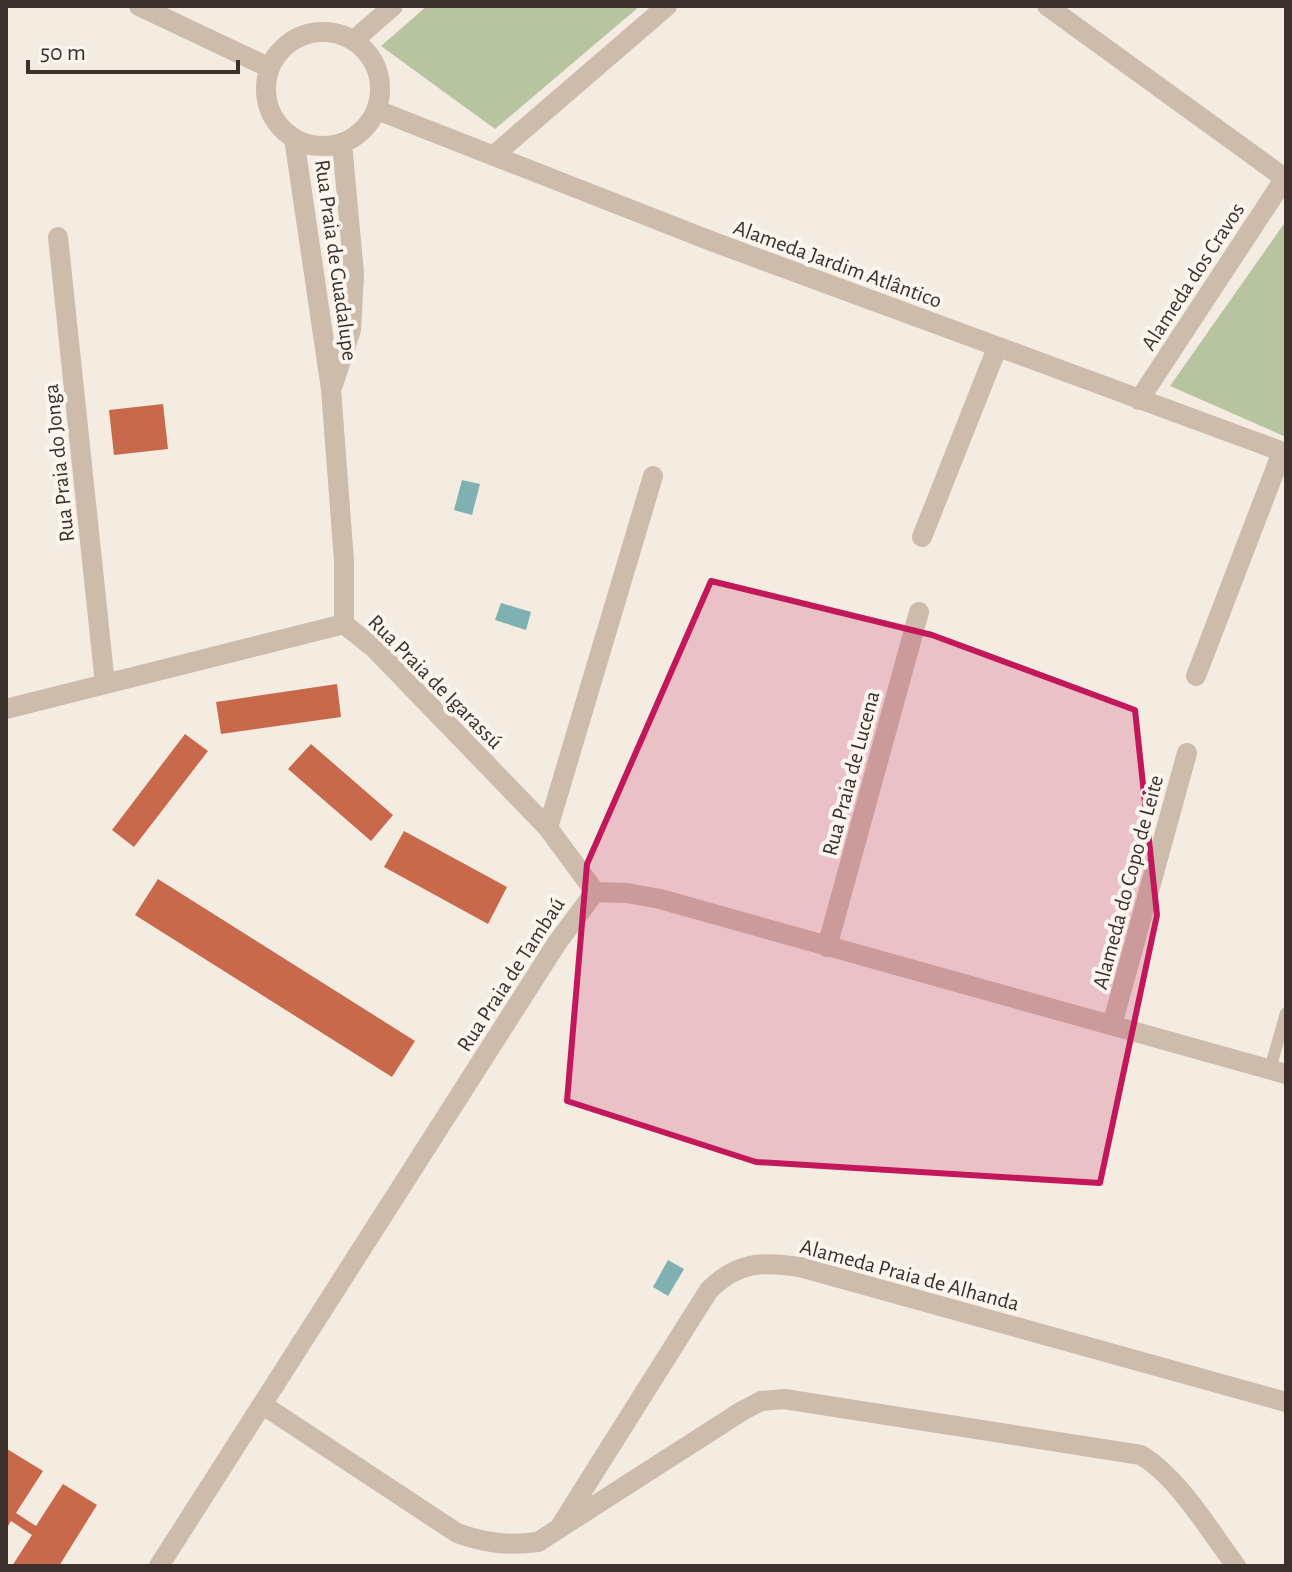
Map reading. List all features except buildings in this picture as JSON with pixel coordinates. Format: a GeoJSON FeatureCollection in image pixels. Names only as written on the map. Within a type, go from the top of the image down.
{"type":"FeatureCollection","features":[{"type":"Feature","properties":{"kind":"street"},"geometry":{"type":"LineString","coordinates":[[139,6],[270,68]]}},
{"type":"Feature","properties":{"kind":"street"},"geometry":{"type":"LineString","coordinates":[[353,41],[393,6]]}},
{"type":"Feature","properties":{"kind":"street"},"geometry":{"type":"LineString","coordinates":[[493,156],[667,6]]}},
{"type":"Feature","properties":{"kind":"street"},"geometry":{"type":"LineString","coordinates":[[1047,6],[1286,178]]}},
{"type":"Feature","properties":{"kind":"street"},"geometry":{"type":"LineString","coordinates":[[312,33],[340,35],[353,41],[365,50],[374,63],[379,78],[377,110],[356,136],[342,143],[326,146],[294,138],[277,122],[266,100],[266,83],[277,55],[287,45],[312,33]]}},
{"type":"Feature","properties":{"kind":"street","name":"Alameda Jardim Atlântico"},"geometry":{"type":"LineString","coordinates":[[377,110],[997,348],[1284,453]]}},
{"type":"Feature","properties":{"kind":"street","name":"Rua Praia de Guadalupe"},"geometry":{"type":"LineString","coordinates":[[294,138],[331,389],[344,561],[344,624]]}},
{"type":"Feature","properties":{"kind":"street","name":"Rua Praia de Guadalupe"},"geometry":{"type":"LineString","coordinates":[[331,389],[351,330],[354,274],[342,143]]}},
{"type":"Feature","properties":{"kind":"street","name":"Alameda dos Cravos"},"geometry":{"type":"LineString","coordinates":[[1139,400],[1286,178]]}},
{"type":"Feature","properties":{"kind":"street","name":"Rua Praia do Jonga"},"geometry":{"type":"LineString","coordinates":[[58,237],[105,684]]}},
{"type":"Feature","properties":{"kind":"street"},"geometry":{"type":"LineString","coordinates":[[922,537],[997,348]]}},
{"type":"Feature","properties":{"kind":"street"},"geometry":{"type":"LineString","coordinates":[[1196,676],[1284,453]]}},
{"type":"Feature","properties":{"kind":"street"},"geometry":{"type":"LineString","coordinates":[[548,828],[653,476]]}},
{"type":"Feature","properties":{"kind":"street","name":"Rua Praia de Lucena"},"geometry":{"type":"LineString","coordinates":[[827,947],[919,612]]}},
{"type":"Feature","properties":{"kind":"street","name":"Rua Praia de Igarassú"},"geometry":{"type":"LineString","coordinates":[[6,709],[344,624],[375,649],[548,828],[595,892]]}},
{"type":"Feature","properties":{"kind":"street","name":"Alameda do Copo de Leite"},"geometry":{"type":"LineString","coordinates":[[1112,1025],[1187,753]]}},
{"type":"Feature","properties":{"kind":"street","name":"Rua Praia de Tambaú"},"geometry":{"type":"LineString","coordinates":[[159,1566],[557,943],[595,892],[627,893],[660,899],[1278,1072]]}},
{"type":"Feature","properties":{"kind":"street","name":"Alameda Praia de Alhanda"},"geometry":{"type":"LineString","coordinates":[[557,1532],[709,1290],[725,1275],[747,1266],[772,1263],[800,1267],[1286,1402]]}},
{"type":"Feature","properties":{"kind":"street"},"geometry":{"type":"LineString","coordinates":[[263,1405],[457,1533],[483,1542],[512,1545],[538,1542],[742,1411],[761,1401],[784,1399],[1141,1455],[1158,1465],[1170,1479],[1236,1566]]}},
{"type":"Feature","properties":{"kind":"lane"},"geometry":{"type":"LineString","coordinates":[[1278,1072],[1286,1013]]}},
{"type":"Feature","properties":{"kind":"highlighted area"},"geometry":{"type":"Polygon","coordinates":[[[711,581],[932,635],[1135,710],[1157,915],[1100,1183],[756,1162],[567,1101],[587,864],[711,581]]]}},
{"type":"Feature","properties":{"kind":"green space"},"geometry":{"type":"Polygon","coordinates":[[[427,6],[640,6],[495,129],[381,46],[427,6]]]}},
{"type":"Feature","properties":{"kind":"green space"},"geometry":{"type":"Polygon","coordinates":[[[1286,221],[1286,437],[1170,386],[1286,221]]]}},
{"type":"Feature","properties":{"kind":"water"},"geometry":{"type":"Polygon","coordinates":[[[462,480],[480,484],[472,515],[454,510],[462,480]]]}},
{"type":"Feature","properties":{"kind":"water"},"geometry":{"type":"Polygon","coordinates":[[[501,603],[531,612],[526,630],[495,620],[501,603]]]}},
{"type":"Feature","properties":{"kind":"water"},"geometry":{"type":"Polygon","coordinates":[[[668,1260],[684,1269],[668,1296],[653,1287],[668,1260]]]}}]}
